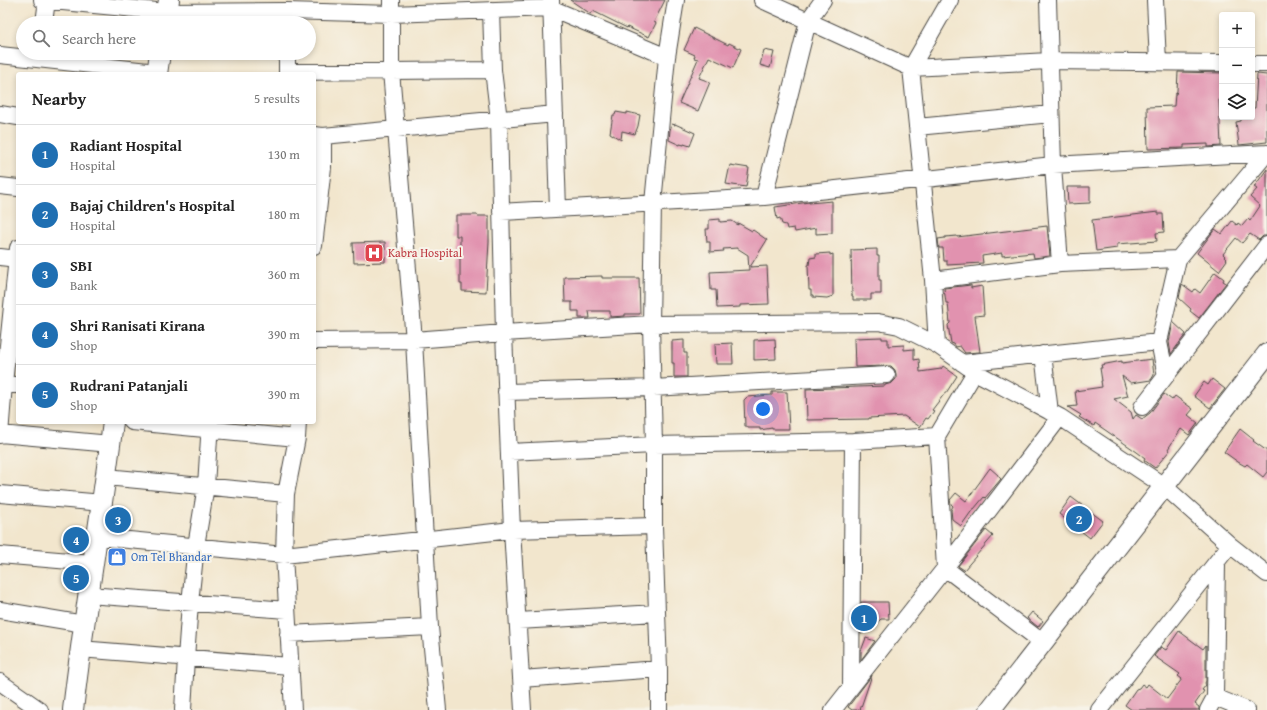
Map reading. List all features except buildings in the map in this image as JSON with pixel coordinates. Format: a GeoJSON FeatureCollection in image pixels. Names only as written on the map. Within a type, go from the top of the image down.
{"type":"FeatureCollection","features":[{"type":"Feature","properties":{"kind":"main road"},"geometry":{"type":"LineString","coordinates":[[157,72],[159,60]]}},
{"type":"Feature","properties":{"kind":"main road"},"geometry":{"type":"LineString","coordinates":[[990,710],[1267,354]]}},
{"type":"Feature","properties":{"kind":"main road"},"geometry":{"type":"LineString","coordinates":[[73,710],[80,649],[103,503],[113,424]]}},
{"type":"Feature","properties":{"kind":"street"},"geometry":{"type":"LineString","coordinates":[[42,0],[167,12],[287,11],[392,7],[491,10],[551,4],[667,57]]}},
{"type":"Feature","properties":{"kind":"street"},"geometry":{"type":"LineString","coordinates":[[45,16],[47,0]]}},
{"type":"Feature","properties":{"kind":"street"},"geometry":{"type":"LineString","coordinates":[[659,710],[651,324],[653,203],[667,57],[676,0]]}},
{"type":"Feature","properties":{"kind":"street"},"geometry":{"type":"LineString","coordinates":[[762,0],[911,68],[1050,61],[1219,63]]}},
{"type":"Feature","properties":{"kind":"street"},"geometry":{"type":"LineString","coordinates":[[764,197],[808,22],[822,0]]}},
{"type":"Feature","properties":{"kind":"street"},"geometry":{"type":"LineString","coordinates":[[937,345],[933,280],[911,68],[950,0]]}},
{"type":"Feature","properties":{"kind":"street"},"geometry":{"type":"LineString","coordinates":[[1048,0],[1053,165],[1060,264]]}},
{"type":"Feature","properties":{"kind":"street"},"geometry":{"type":"LineString","coordinates":[[1155,0],[1158,62]]}},
{"type":"Feature","properties":{"kind":"street"},"geometry":{"type":"LineString","coordinates":[[551,4],[558,209]]}},
{"type":"Feature","properties":{"kind":"street"},"geometry":{"type":"LineString","coordinates":[[392,7],[391,71],[414,340],[430,627],[438,710]]}},
{"type":"Feature","properties":{"kind":"street"},"geometry":{"type":"LineString","coordinates":[[491,10],[493,70],[499,120],[506,392],[512,530],[523,710]]}},
{"type":"Feature","properties":{"kind":"street"},"geometry":{"type":"LineString","coordinates":[[0,55],[16,58]]}},
{"type":"Feature","properties":{"kind":"street"},"geometry":{"type":"LineString","coordinates":[[29,60],[146,72]]}},
{"type":"Feature","properties":{"kind":"street"},"geometry":{"type":"LineString","coordinates":[[287,60],[287,72]]}},
{"type":"Feature","properties":{"kind":"street"},"geometry":{"type":"LineString","coordinates":[[1255,64],[1267,64]]}},
{"type":"Feature","properties":{"kind":"street"},"geometry":{"type":"LineString","coordinates":[[316,72],[493,70]]}},
{"type":"Feature","properties":{"kind":"street"},"geometry":{"type":"LineString","coordinates":[[0,114],[16,116]]}},
{"type":"Feature","properties":{"kind":"street"},"geometry":{"type":"LineString","coordinates":[[316,209],[319,166],[319,135],[555,114]]}},
{"type":"Feature","properties":{"kind":"street"},"geometry":{"type":"LineString","coordinates":[[917,127],[1051,114]]}},
{"type":"Feature","properties":{"kind":"street"},"geometry":{"type":"LineString","coordinates":[[501,212],[764,197],[1053,165],[1267,153]]}},
{"type":"Feature","properties":{"kind":"street"},"geometry":{"type":"LineString","coordinates":[[1166,376],[1159,342],[1178,259],[1267,153]]}},
{"type":"Feature","properties":{"kind":"street"},"geometry":{"type":"LineString","coordinates":[[0,186],[16,188]]}},
{"type":"Feature","properties":{"kind":"street"},"geometry":{"type":"LineString","coordinates":[[1142,407],[1267,245]]}},
{"type":"Feature","properties":{"kind":"street"},"geometry":{"type":"LineString","coordinates":[[0,257],[16,255]]}},
{"type":"Feature","properties":{"kind":"street"},"geometry":{"type":"LineString","coordinates":[[933,280],[1060,264],[1178,259]]}},
{"type":"Feature","properties":{"kind":"street"},"geometry":{"type":"LineString","coordinates":[[16,273],[9,336],[7,384],[0,435],[110,444]]}},
{"type":"Feature","properties":{"kind":"street"},"geometry":{"type":"LineString","coordinates":[[316,341],[414,340],[651,324],[878,322],[899,326],[937,345],[968,368],[1055,415],[1164,486],[1230,545],[1264,567]]}},
{"type":"Feature","properties":{"kind":"street"},"geometry":{"type":"LineString","coordinates":[[968,368],[1043,354],[1159,342]]}},
{"type":"Feature","properties":{"kind":"street"},"geometry":{"type":"LineString","coordinates":[[833,710],[945,568],[1055,415],[1043,354]]}},
{"type":"Feature","properties":{"kind":"street"},"geometry":{"type":"LineString","coordinates":[[968,368],[937,436],[945,568],[1042,642]]}},
{"type":"Feature","properties":{"kind":"street"},"geometry":{"type":"LineString","coordinates":[[506,392],[653,388],[887,374]]}},
{"type":"Feature","properties":{"kind":"street"},"geometry":{"type":"LineString","coordinates":[[171,424],[210,426],[297,438]]}},
{"type":"Feature","properties":{"kind":"street"},"geometry":{"type":"LineString","coordinates":[[293,710],[284,554],[286,494],[297,438],[298,424]]}},
{"type":"Feature","properties":{"kind":"street"},"geometry":{"type":"LineString","coordinates":[[184,710],[190,603],[196,546],[206,486],[210,426]]}},
{"type":"Feature","properties":{"kind":"street"},"geometry":{"type":"LineString","coordinates":[[509,452],[654,445],[853,441],[937,436]]}},
{"type":"Feature","properties":{"kind":"street"},"geometry":{"type":"LineString","coordinates":[[852,687],[853,441]]}},
{"type":"Feature","properties":{"kind":"street"},"geometry":{"type":"LineString","coordinates":[[106,477],[286,494]]}},
{"type":"Feature","properties":{"kind":"street"},"geometry":{"type":"LineString","coordinates":[[0,494],[103,503]]}},
{"type":"Feature","properties":{"kind":"street"},"geometry":{"type":"LineString","coordinates":[[98,537],[284,554],[512,530],[654,526]]}},
{"type":"Feature","properties":{"kind":"street"},"geometry":{"type":"LineString","coordinates":[[1099,710],[1230,545]]}},
{"type":"Feature","properties":{"kind":"street"},"geometry":{"type":"LineString","coordinates":[[0,555],[93,563]]}},
{"type":"Feature","properties":{"kind":"street"},"geometry":{"type":"LineString","coordinates":[[1217,563],[1211,704],[1247,710]]}},
{"type":"Feature","properties":{"kind":"street"},"geometry":{"type":"LineString","coordinates":[[88,595],[287,610]]}},
{"type":"Feature","properties":{"kind":"street"},"geometry":{"type":"LineString","coordinates":[[0,610],[84,624]]}},
{"type":"Feature","properties":{"kind":"street"},"geometry":{"type":"LineString","coordinates":[[518,621],[657,613]]}},
{"type":"Feature","properties":{"kind":"street"},"geometry":{"type":"LineString","coordinates":[[288,634],[430,627]]}},
{"type":"Feature","properties":{"kind":"street"},"geometry":{"type":"LineString","coordinates":[[80,649],[290,666]]}},
{"type":"Feature","properties":{"kind":"street"},"geometry":{"type":"LineString","coordinates":[[521,680],[659,669]]}},
{"type":"Feature","properties":{"kind":"street"},"geometry":{"type":"LineString","coordinates":[[0,682],[40,710]]}},
{"type":"Feature","properties":{"kind":"place","name":"Kabra Hospital"},"geometry":{"type":"Point","coordinates":[374,253]}},
{"type":"Feature","properties":{"kind":"place","name":"Bajaj Children's Hospital"},"geometry":{"type":"Point","coordinates":[1079,519]}},
{"type":"Feature","properties":{"kind":"place","name":"SBI"},"geometry":{"type":"Point","coordinates":[118,520]}},
{"type":"Feature","properties":{"kind":"place","name":"Shri Ranisati Kirana"},"geometry":{"type":"Point","coordinates":[76,540]}},
{"type":"Feature","properties":{"kind":"place","name":"Om Tel Bhandar"},"geometry":{"type":"Point","coordinates":[117,557]}},
{"type":"Feature","properties":{"kind":"place","name":"Rudrani Patanjali"},"geometry":{"type":"Point","coordinates":[76,578]}},
{"type":"Feature","properties":{"kind":"place","name":"Radiant Hospital"},"geometry":{"type":"Point","coordinates":[864,618]}}]}
